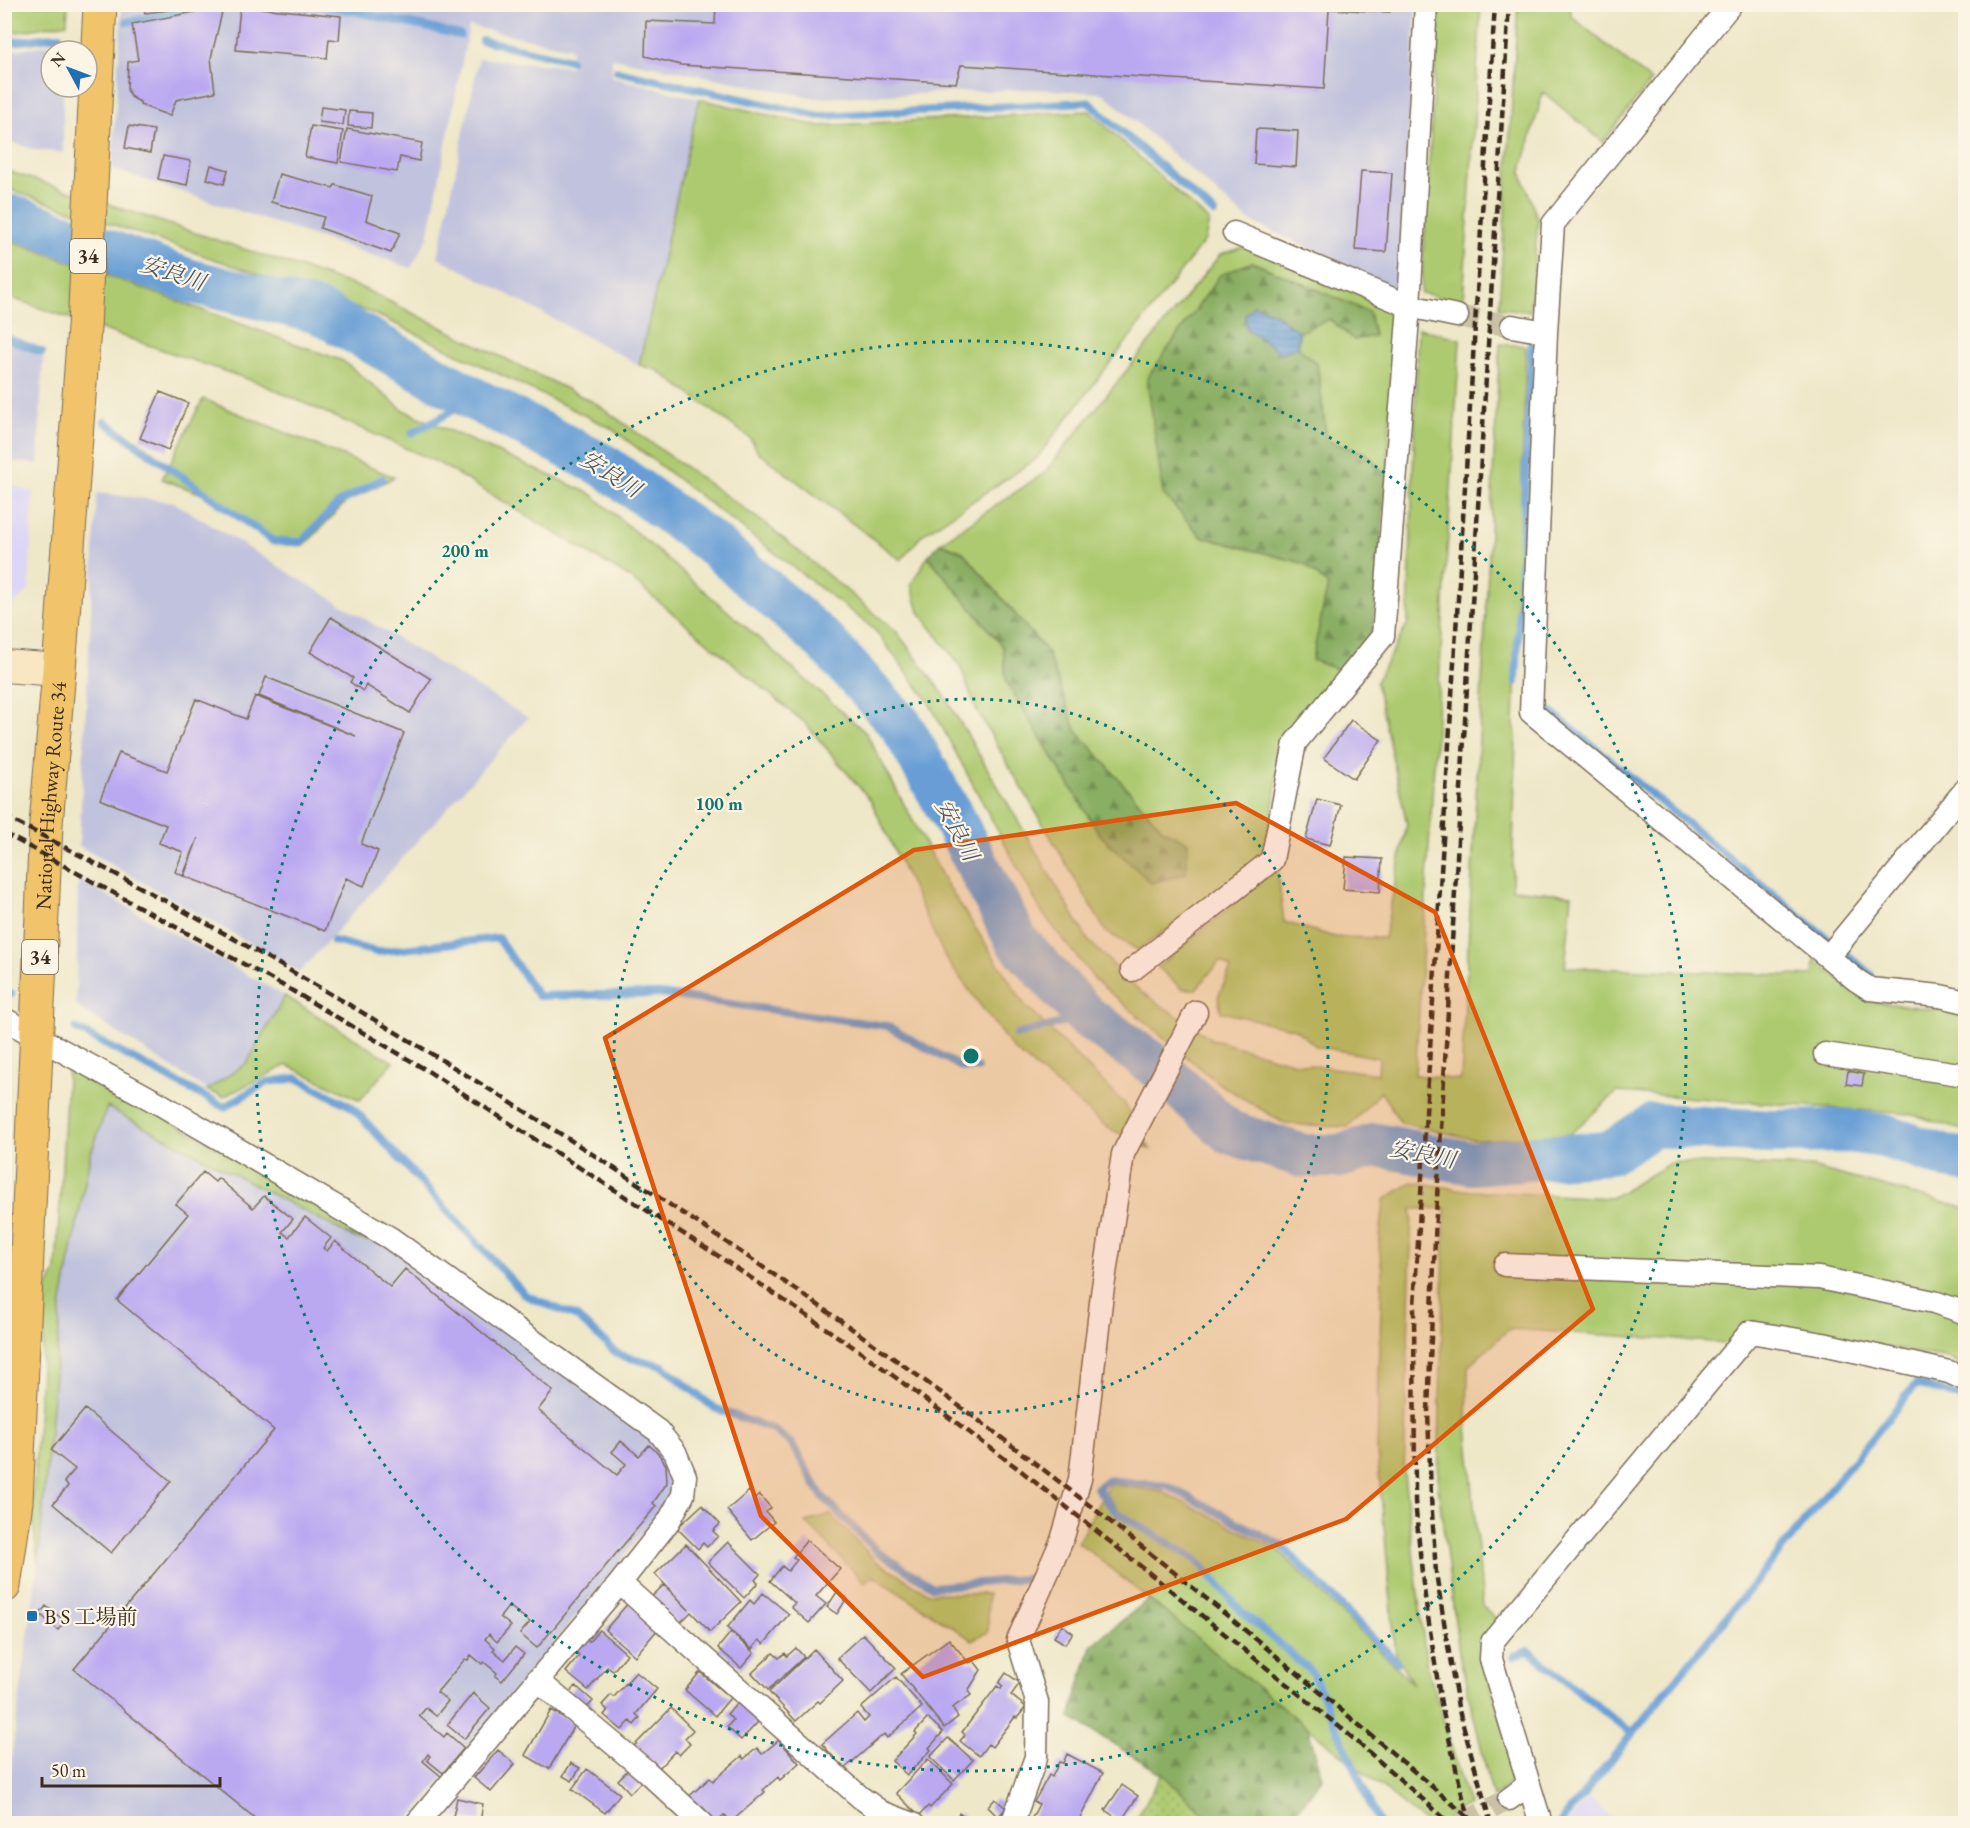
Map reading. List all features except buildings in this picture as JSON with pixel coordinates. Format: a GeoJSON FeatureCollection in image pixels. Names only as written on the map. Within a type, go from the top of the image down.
{"type":"FeatureCollection","features":[{"type":"Feature","properties":{"kind":"highway","name":"National Highway Route 34"},"geometry":{"type":"LineString","coordinates":[[4,1586],[16,1502],[46,824],[84,328],[100,4]]}},
{"type":"Feature","properties":{"kind":"main road"},"geometry":{"type":"LineString","coordinates":[[4,666],[59,670]]}},
{"type":"Feature","properties":{"kind":"street"},"geometry":{"type":"LineString","coordinates":[[1132,970],[1272,860],[1294,743],[1383,636],[1409,306],[1426,4]]}},
{"type":"Feature","properties":{"kind":"street"},"geometry":{"type":"LineString","coordinates":[[1731,4],[1552,224],[1531,712],[1856,980],[1870,989],[1940,996],[1965,1002]]}},
{"type":"Feature","properties":{"kind":"street"},"geometry":{"type":"LineString","coordinates":[[1234,233],[1409,306],[1457,316]]}},
{"type":"Feature","properties":{"kind":"street"},"geometry":{"type":"LineString","coordinates":[[1512,326],[1546,332]]}},
{"type":"Feature","properties":{"kind":"street"},"geometry":{"type":"LineString","coordinates":[[1828,957],[1965,789]]}},
{"type":"Feature","properties":{"kind":"street"},"geometry":{"type":"LineString","coordinates":[[1012,1824],[1036,1757],[1037,1702],[1018,1640],[1062,1540],[1080,1479],[1102,1294],[1123,1154],[1193,1017]]}},
{"type":"Feature","properties":{"kind":"street"},"geometry":{"type":"LineString","coordinates":[[4,1019],[170,1110],[390,1238],[658,1431],[675,1452],[685,1476],[683,1495],[669,1521],[620,1583],[416,1824]]}},
{"type":"Feature","properties":{"kind":"street"},"geometry":{"type":"LineString","coordinates":[[1825,1054],[1965,1075]]}},
{"type":"Feature","properties":{"kind":"street"},"geometry":{"type":"LineString","coordinates":[[1505,1264],[1819,1278],[1934,1302],[1965,1313]]}},
{"type":"Feature","properties":{"kind":"street"},"geometry":{"type":"LineString","coordinates":[[1541,1824],[1491,1659],[1492,1642],[1750,1332],[1823,1344],[1949,1372],[1965,1380]]}},
{"type":"Feature","properties":{"kind":"street"},"geometry":{"type":"LineString","coordinates":[[620,1583],[861,1797],[881,1812],[913,1824]]}},
{"type":"Feature","properties":{"kind":"street"},"geometry":{"type":"LineString","coordinates":[[537,1680],[645,1770],[703,1824]]}},
{"type":"Feature","properties":{"kind":"street"},"geometry":{"type":"LineString","coordinates":[[1509,1799],[1528,1784]]}},
{"type":"Feature","properties":{"kind":"highlighted area"},"geometry":{"type":"Polygon","coordinates":[[[1236,803],[1435,912],[1593,1309],[1346,1519],[923,1677],[761,1516],[605,1038],[914,850],[1236,803]]]}},
{"type":"Feature","properties":{"kind":"shaded area"},"geometry":{"type":"Polygon","coordinates":[[[122,5],[1416,5],[1399,290],[1248,220],[1103,93],[1034,89],[816,98],[612,58],[612,77],[699,99],[639,365],[438,257],[479,58],[571,67],[571,48],[469,26],[428,237],[411,268],[112,169],[122,5]]]}},
{"type":"Feature","properties":{"kind":"shaded area"},"geometry":{"type":"Polygon","coordinates":[[[39,46],[39,99],[63,99],[63,153],[35,150],[5,140],[5,52],[39,46]]]}},
{"type":"Feature","properties":{"kind":"shaded area"},"geometry":{"type":"Polygon","coordinates":[[[5,341],[43,356],[38,464],[5,461],[5,341]]]}},
{"type":"Feature","properties":{"kind":"shaded area"},"geometry":{"type":"Polygon","coordinates":[[[5,484],[33,492],[29,590],[5,612],[5,484]]]}},
{"type":"Feature","properties":{"kind":"shaded area"},"geometry":{"type":"Polygon","coordinates":[[[97,493],[173,502],[528,718],[300,972],[79,846],[97,493]]]}},
{"type":"Feature","properties":{"kind":"shaded area"},"geometry":{"type":"Polygon","coordinates":[[[4,845],[7,846],[11,975],[4,972],[4,845]]]}},
{"type":"Feature","properties":{"kind":"shaded area"},"geometry":{"type":"Polygon","coordinates":[[[78,879],[285,996],[247,1064],[207,1090],[76,1006],[78,879]]]}},
{"type":"Feature","properties":{"kind":"shaded area"},"geometry":{"type":"Polygon","coordinates":[[[108,1107],[355,1238],[389,1245],[653,1439],[667,1456],[672,1475],[670,1496],[618,1565],[407,1823],[5,1824],[5,1805],[38,1563],[61,1307],[90,1156],[108,1107]]]}},
{"type":"Feature","properties":{"kind":"shaded area"},"geometry":{"type":"Polygon","coordinates":[[[1588,1798],[1619,1823],[1567,1823],[1588,1798]]]}},
{"type":"Feature","properties":{"kind":"green space"},"geometry":{"type":"Polygon","coordinates":[[[13,5],[68,5],[67,23],[5,34],[5,10],[11,9],[13,5]]]}},
{"type":"Feature","properties":{"kind":"green space"},"geometry":{"type":"Polygon","coordinates":[[[1439,5],[1481,5],[1463,302],[1421,293],[1439,5]]]}},
{"type":"Feature","properties":{"kind":"green space"},"geometry":{"type":"Polygon","coordinates":[[[1518,5],[1570,5],[1571,16],[1651,81],[1603,142],[1543,92],[1521,172],[1538,220],[1530,311],[1499,308],[1518,5]]]}},
{"type":"Feature","properties":{"kind":"green space"},"geometry":{"type":"Polygon","coordinates":[[[699,99],[817,126],[1089,111],[1209,221],[1205,240],[1036,459],[922,535],[901,560],[758,452],[750,438],[657,370],[639,365],[699,99]]]}},
{"type":"Feature","properties":{"kind":"green space"},"geometry":{"type":"Polygon","coordinates":[[[5,170],[362,288],[595,403],[767,525],[896,631],[944,695],[1088,940],[1140,991],[1213,1040],[1295,1063],[1378,1074],[1379,1058],[1316,1046],[1295,1029],[1221,1012],[1218,997],[1231,968],[1220,961],[1196,989],[1182,989],[1158,967],[1277,868],[1284,922],[1335,937],[1384,938],[1407,824],[1376,682],[1408,623],[1418,328],[1460,339],[1415,1075],[1461,1080],[1500,344],[1526,346],[1514,725],[1516,733],[1512,889],[1572,895],[1565,967],[1813,976],[1815,960],[1868,1001],[1965,1013],[1965,1131],[1910,1114],[1617,1092],[1570,1134],[1478,1140],[1401,1123],[1381,1092],[1348,1127],[1285,1124],[1218,1083],[1095,980],[1041,911],[927,699],[874,629],[611,428],[375,314],[5,188],[5,170]]]}},
{"type":"Feature","properties":{"kind":"green space"},"geometry":{"type":"Polygon","coordinates":[[[4,238],[343,361],[403,410],[591,494],[866,733],[946,883],[1025,1005],[1125,1104],[1150,1149],[1107,1127],[1013,1049],[946,959],[871,801],[805,723],[629,577],[437,462],[259,383],[5,296],[4,238]]]}},
{"type":"Feature","properties":{"kind":"green space"},"geometry":{"type":"Polygon","coordinates":[[[1246,246],[1395,309],[1387,477],[1366,453],[1327,442],[1317,364],[1298,347],[1299,332],[1329,319],[1354,340],[1374,336],[1369,312],[1252,262],[1202,537],[1303,563],[1328,585],[1312,660],[1341,671],[1283,739],[1265,859],[1138,950],[1106,932],[976,709],[960,666],[919,612],[911,584],[928,556],[1003,647],[1006,681],[1100,835],[1188,842],[1163,830],[1076,730],[1047,652],[963,552],[940,543],[1044,473],[1220,255],[1246,246]]]}},
{"type":"Feature","properties":{"kind":"green space"},"geometry":{"type":"Polygon","coordinates":[[[1252,262],[1369,312],[1374,336],[1354,340],[1330,319],[1299,332],[1274,313],[1281,353],[1298,347],[1317,364],[1327,441],[1366,453],[1387,477],[1372,634],[1341,671],[1312,660],[1328,585],[1303,563],[1202,537],[1163,494],[1147,378],[1220,275],[1252,262]]]}},
{"type":"Feature","properties":{"kind":"green space"},"geometry":{"type":"Polygon","coordinates":[[[203,399],[394,477],[345,503],[304,546],[272,544],[207,496],[162,479],[203,399]]]}},
{"type":"Feature","properties":{"kind":"green space"},"geometry":{"type":"Polygon","coordinates":[[[940,543],[963,552],[1047,652],[1076,730],[1163,830],[1188,842],[1186,874],[1151,883],[1100,835],[1006,681],[1003,647],[928,556],[940,543]]]}},
{"type":"Feature","properties":{"kind":"green space"},"geometry":{"type":"Polygon","coordinates":[[[285,996],[393,1062],[360,1100],[287,1065],[223,1097],[207,1090],[247,1063],[285,996]]]}},
{"type":"Feature","properties":{"kind":"green space"},"geometry":{"type":"Polygon","coordinates":[[[68,1062],[389,1245],[355,1238],[107,1107],[90,1156],[61,1307],[38,1563],[32,1514],[46,1292],[56,1270],[68,1062]]]}},
{"type":"Feature","properties":{"kind":"green space"},"geometry":{"type":"Polygon","coordinates":[[[1672,1162],[1811,1167],[1965,1208],[1965,1368],[1949,1358],[1744,1324],[1728,1343],[1509,1329],[1468,1366],[1467,1426],[1483,1607],[1499,1621],[1480,1652],[1518,1775],[1493,1798],[1459,1653],[1438,1486],[1445,1208],[1412,1209],[1404,1475],[1426,1661],[1469,1806],[1451,1812],[1445,1823],[1426,1823],[1078,1542],[1109,1484],[1163,1492],[1277,1549],[1413,1684],[1396,1655],[1377,1451],[1382,1271],[1379,1247],[1384,1200],[1412,1182],[1471,1191],[1611,1198],[1672,1162]]]}},
{"type":"Feature","properties":{"kind":"green space"},"geometry":{"type":"Polygon","coordinates":[[[830,1514],[876,1561],[928,1593],[988,1594],[988,1632],[972,1640],[873,1576],[864,1582],[806,1522],[830,1514]]]}},
{"type":"Feature","properties":{"kind":"green space"},"geometry":{"type":"Polygon","coordinates":[[[1149,1599],[1308,1728],[1322,1778],[1288,1822],[1213,1823],[1162,1774],[1070,1717],[1091,1646],[1149,1599]]]}},
{"type":"Feature","properties":{"kind":"green space"},"geometry":{"type":"Polygon","coordinates":[[[1162,1774],[1213,1823],[1134,1823],[1162,1774]]]}},
{"type":"Feature","properties":{"kind":"water"},"geometry":{"type":"Polygon","coordinates":[[[1254,305],[1274,313],[1299,332],[1298,347],[1281,353],[1247,329],[1245,315],[1254,305]]]}},
{"type":"Feature","properties":{"kind":"waterway"},"geometry":{"type":"LineString","coordinates":[[303,4],[353,11],[460,35]]}},
{"type":"Feature","properties":{"kind":"waterway"},"geometry":{"type":"LineString","coordinates":[[127,22],[201,8]]}},
{"type":"Feature","properties":{"kind":"waterway"},"geometry":{"type":"LineString","coordinates":[[4,43],[59,36]]}},
{"type":"Feature","properties":{"kind":"waterway"},"geometry":{"type":"LineString","coordinates":[[482,40],[570,60]]}},
{"type":"Feature","properties":{"kind":"waterway"},"geometry":{"type":"LineString","coordinates":[[617,71],[819,116],[1088,102],[1214,213]]}},
{"type":"Feature","properties":{"kind":"waterway","name":"安良川"},"geometry":{"type":"LineString","coordinates":[[4,215],[190,281],[319,312],[474,399],[606,467],[714,545],[824,641],[901,725],[952,816],[1017,941],[1086,1016],[1157,1067],[1229,1132],[1303,1156],[1339,1156],[1377,1145],[1471,1163],[1609,1153],[1654,1125],[1770,1132],[1848,1131],[1884,1136],[1946,1157],[1966,1160]]}},
{"type":"Feature","properties":{"kind":"waterway"},"geometry":{"type":"LineString","coordinates":[[1516,682],[1532,338],[1526,336]]}},
{"type":"Feature","properties":{"kind":"waterway"},"geometry":{"type":"LineString","coordinates":[[4,337],[42,352]]}},
{"type":"Feature","properties":{"kind":"waterway"},"geometry":{"type":"LineString","coordinates":[[412,433],[474,399]]}},
{"type":"Feature","properties":{"kind":"waterway"},"geometry":{"type":"LineString","coordinates":[[105,422],[273,541],[301,542],[340,502],[382,479]]}},
{"type":"Feature","properties":{"kind":"waterway"},"geometry":{"type":"LineString","coordinates":[[1544,706],[1828,939]]}},
{"type":"Feature","properties":{"kind":"waterway"},"geometry":{"type":"LineString","coordinates":[[334,941],[377,952],[498,938],[538,996],[660,994],[887,1026],[963,1068],[977,1068]]}},
{"type":"Feature","properties":{"kind":"waterway"},"geometry":{"type":"LineString","coordinates":[[1846,954],[1870,974]]}},
{"type":"Feature","properties":{"kind":"waterway"},"geometry":{"type":"LineString","coordinates":[[4,991],[11,994]]}},
{"type":"Feature","properties":{"kind":"waterway"},"geometry":{"type":"LineString","coordinates":[[1016,1035],[1086,1016]]}},
{"type":"Feature","properties":{"kind":"waterway"},"geometry":{"type":"LineString","coordinates":[[76,1029],[224,1107],[267,1082],[297,1078],[352,1107],[525,1295],[577,1317],[619,1355],[663,1366],[714,1408],[772,1429],[791,1443],[822,1496],[878,1552],[933,1587],[1034,1578],[1044,1550]]}},
{"type":"Feature","properties":{"kind":"waterway"},"geometry":{"type":"LineString","coordinates":[[1514,1656],[1529,1651],[1632,1734],[1916,1384],[1966,1400]]}},
{"type":"Feature","properties":{"kind":"waterway"},"geometry":{"type":"LineString","coordinates":[[1379,1824],[1312,1672],[1241,1611],[1197,1560],[1116,1512],[1097,1488],[1107,1480],[1167,1486],[1281,1545],[1397,1662]]}},
{"type":"Feature","properties":{"kind":"waterway"},"geometry":{"type":"LineString","coordinates":[[1560,1823],[1632,1734]]}},
{"type":"Feature","properties":{"kind":"tunnel"},"geometry":{"type":"LineString","coordinates":[[1457,316],[1512,326]]}},
{"type":"Feature","properties":{"kind":"tunnel"},"geometry":{"type":"LineString","coordinates":[[1462,1824],[1509,1799]]}},
{"type":"Feature","properties":{"kind":"railway"},"geometry":{"type":"LineString","coordinates":[[1471,1824],[1441,1704],[1423,1583],[1415,1501],[1414,1306],[1495,4]]}},
{"type":"Feature","properties":{"kind":"railway"},"geometry":{"type":"LineString","coordinates":[[1491,1824],[1458,1707],[1436,1573],[1428,1411],[1436,1215],[1509,4]]}},
{"type":"Feature","properties":{"kind":"railway"},"geometry":{"type":"LineString","coordinates":[[4,816],[229,936],[449,1064],[664,1201],[770,1272],[875,1345],[1028,1457],[1251,1635],[1469,1818]]}},
{"type":"Feature","properties":{"kind":"railway"},"geometry":{"type":"LineString","coordinates":[[4,833],[291,990],[423,1068],[720,1257],[868,1357],[1020,1470],[1153,1576],[1347,1733],[1451,1824]]}},
{"type":"Feature","properties":{"kind":"place","name":"B S 工場前"},"geometry":{"type":"Point","coordinates":[32,1616]}}]}
